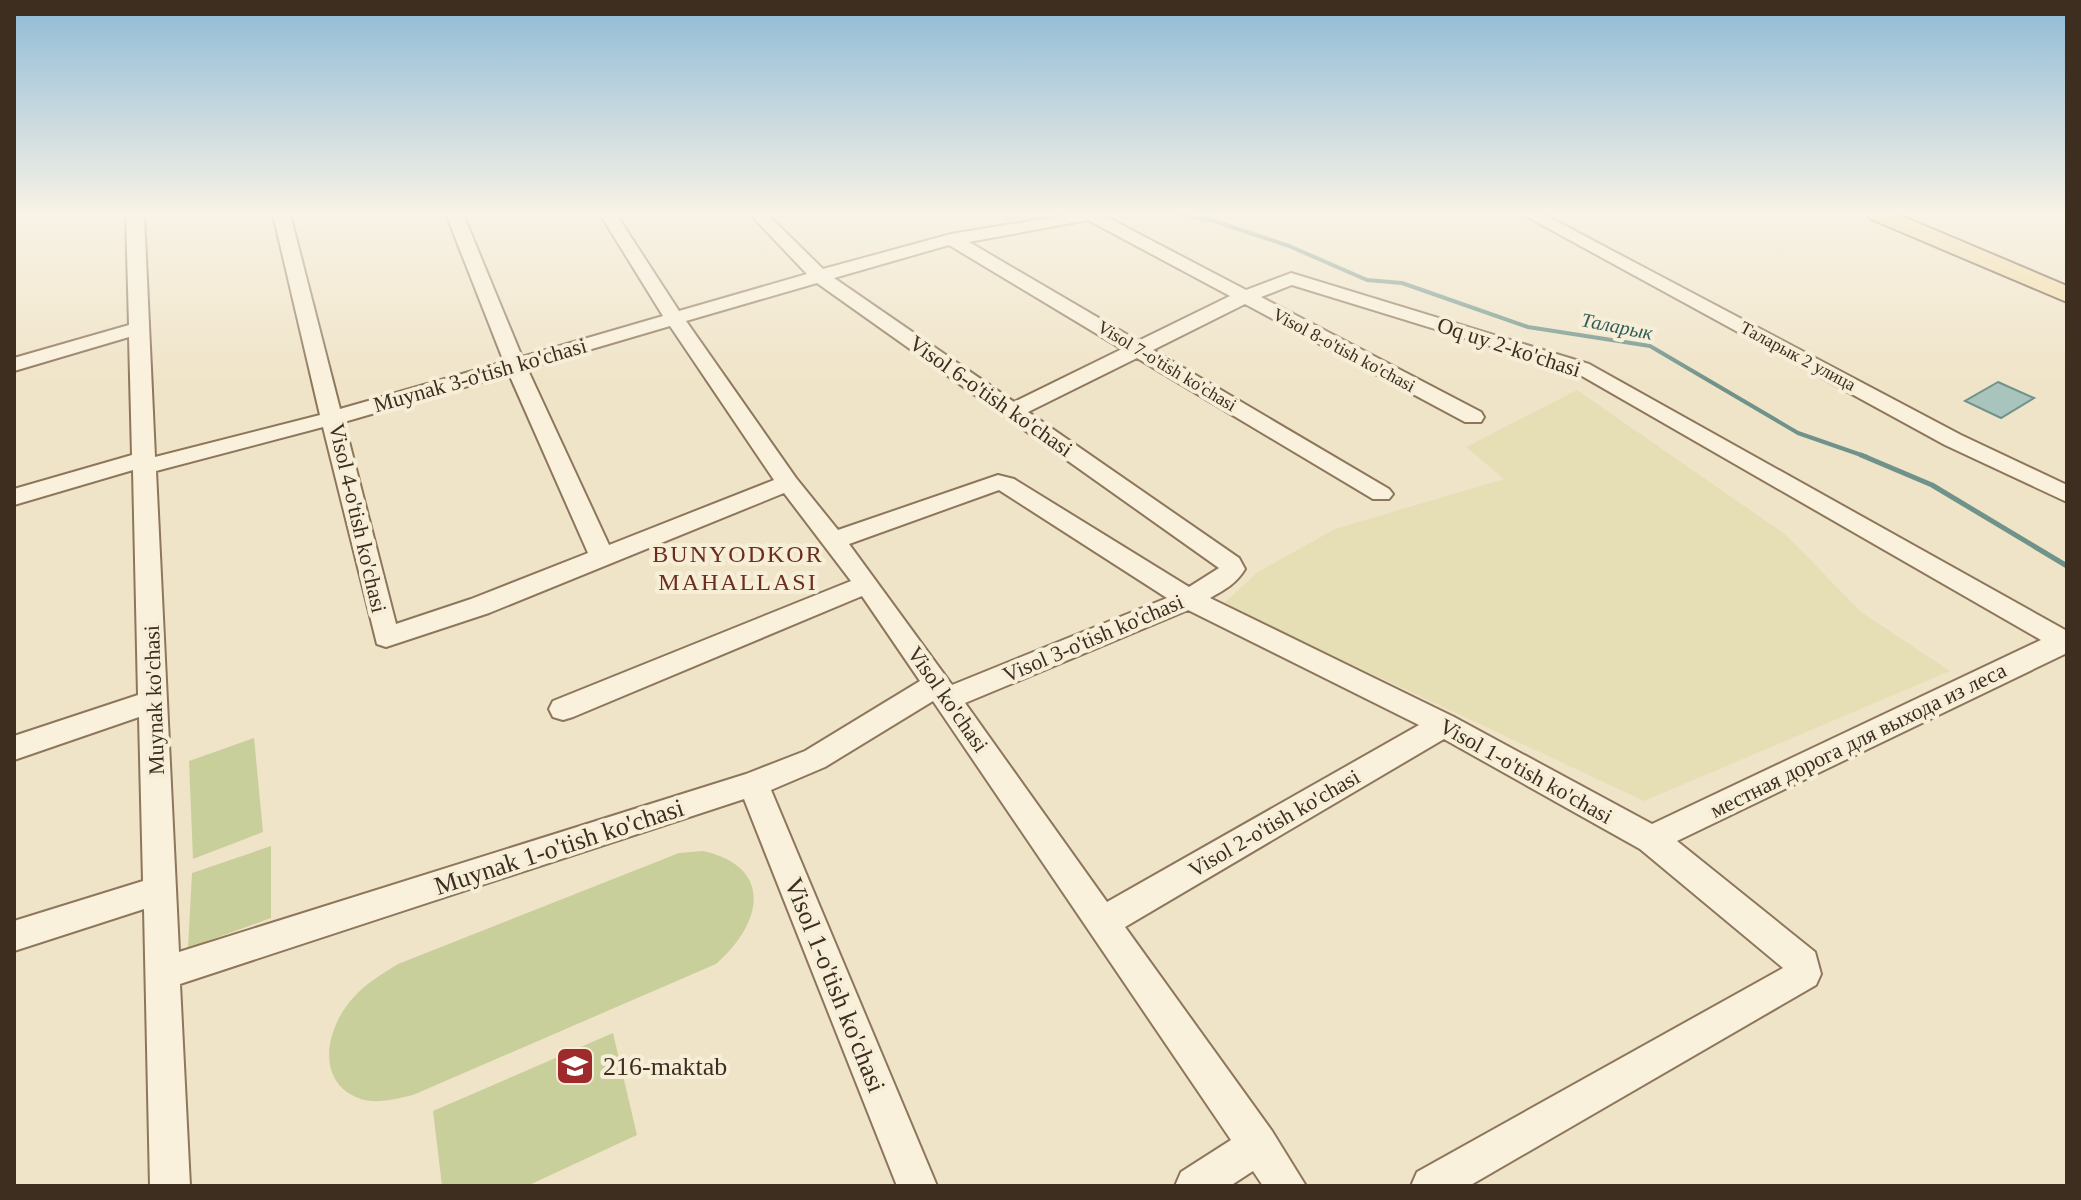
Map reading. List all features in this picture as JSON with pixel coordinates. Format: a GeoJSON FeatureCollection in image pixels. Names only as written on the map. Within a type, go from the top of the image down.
{"type":"FeatureCollection","features":[{"type":"Feature","properties":{"kind":"main road"},"geometry":{"type":"LineString","coordinates":[[2009,270],[2067,295]]}},
{"type":"Feature","properties":{"kind":"street","name":"Muynak ko'chasi"},"geometry":{"type":"LineString","coordinates":[[137,270],[162,889],[170,1186]]}},
{"type":"Feature","properties":{"kind":"street","name":"Visol 4-o'tish ko'chasi"},"geometry":{"type":"LineString","coordinates":[[296,270],[386,637],[480,606],[788,483]]}},
{"type":"Feature","properties":{"kind":"street"},"geometry":{"type":"LineString","coordinates":[[477,270],[583,523],[602,557]]}},
{"type":"Feature","properties":{"kind":"street","name":"Visol ko'chasi"},"geometry":{"type":"LineString","coordinates":[[644,270],[788,483],[867,584],[943,691],[1286,1186]]}},
{"type":"Feature","properties":{"kind":"street","name":"Visol 6-o'tish ko'chasi"},"geometry":{"type":"LineString","coordinates":[[813,270],[1227,559],[1232,569]]}},
{"type":"Feature","properties":{"kind":"street","name":"Muynak 3-o'tish ko'chasi"},"geometry":{"type":"LineString","coordinates":[[14,497],[334,418],[840,270]]}},
{"type":"Feature","properties":{"kind":"street","name":"Visol 7-o'tish ko'chasi"},"geometry":{"type":"LineString","coordinates":[[1003,270],[1381,494]]}},
{"type":"Feature","properties":{"kind":"street","name":"Visol 8-o'tish ko'chasi"},"geometry":{"type":"LineString","coordinates":[[1194,270],[1473,417]]}},
{"type":"Feature","properties":{"kind":"street","name":"Таларык 2 улица"},"geometry":{"type":"LineString","coordinates":[[1636,270],[1953,440],[2067,494]]}},
{"type":"Feature","properties":{"kind":"street","name":"Oq uy 2-ko'chasi"},"geometry":{"type":"LineString","coordinates":[[1013,411],[1244,297],[1291,279],[1582,368],[2066,642]]}},
{"type":"Feature","properties":{"kind":"street"},"geometry":{"type":"LineString","coordinates":[[14,365],[139,328]]}},
{"type":"Feature","properties":{"kind":"street","name":"Visol 1-o'tish ko'chasi"},"geometry":{"type":"LineString","coordinates":[[832,541],[1002,482],[1189,599],[1444,725],[1651,839],[1803,963],[1804,974],[1431,1186]]}},
{"type":"Feature","properties":{"kind":"street","name":"Visol 3-o'tish ko'chasi"},"geometry":{"type":"LineString","coordinates":[[943,691],[1189,599],[1226,577],[1232,569]]}},
{"type":"Feature","properties":{"kind":"street"},"geometry":{"type":"LineString","coordinates":[[563,709],[867,584]]}},
{"type":"Feature","properties":{"kind":"street","name":"местная дорога для выхода из леса"},"geometry":{"type":"LineString","coordinates":[[1651,839],[2066,642]]}},
{"type":"Feature","properties":{"kind":"street","name":"Muynak 1-o'tish ko'chasi"},"geometry":{"type":"LineString","coordinates":[[163,973],[753,784],[815,759],[943,691]]}},
{"type":"Feature","properties":{"kind":"street"},"geometry":{"type":"LineString","coordinates":[[14,748],[154,701]]}},
{"type":"Feature","properties":{"kind":"street","name":"Visol 2-o'tish ko'chasi"},"geometry":{"type":"LineString","coordinates":[[1105,921],[1444,725]]}},
{"type":"Feature","properties":{"kind":"street","name":"Visol 1-o'tish ko'chasi"},"geometry":{"type":"LineString","coordinates":[[753,784],[917,1186]]}},
{"type":"Feature","properties":{"kind":"street"},"geometry":{"type":"LineString","coordinates":[[14,936],[162,889]]}},
{"type":"Feature","properties":{"kind":"street"},"geometry":{"type":"LineString","coordinates":[[1195,1186],[1258,1145]]}},
{"type":"Feature","properties":{"kind":"shaded area"},"geometry":{"type":"Polygon","coordinates":[[[1577,390],[1786,535],[1861,612],[1950,671],[1644,801],[1223,604],[1258,572],[1335,529],[1504,479],[1466,447],[1577,390]]]}},
{"type":"Feature","properties":{"kind":"green space"},"geometry":{"type":"Polygon","coordinates":[[[254,738],[263,832],[193,859],[189,761],[254,738]]]}},
{"type":"Feature","properties":{"kind":"green space"},"geometry":{"type":"Polygon","coordinates":[[[271,846],[271,918],[188,948],[192,873],[271,846]]]}},
{"type":"Feature","properties":{"kind":"green space"},"geometry":{"type":"Polygon","coordinates":[[[703,851],[726,859],[742,870],[751,883],[754,898],[744,932],[716,964],[413,1095],[386,1101],[365,1100],[344,1090],[335,1079],[329,1052],[344,1010],[374,979],[398,964],[679,853],[703,851]]]}},
{"type":"Feature","properties":{"kind":"green space"},"geometry":{"type":"Polygon","coordinates":[[[613,1033],[637,1135],[527,1186],[442,1186],[433,1111],[613,1033]]]}},
{"type":"Feature","properties":{"kind":"water"},"geometry":{"type":"Polygon","coordinates":[[[1998,382],[2034,398],[2001,418],[1965,401],[1998,382]]]}},
{"type":"Feature","properties":{"kind":"waterway","name":"Таларык"},"geometry":{"type":"LineString","coordinates":[[1344,270],[1367,280],[1402,283],[1528,327],[1650,346],[1798,433],[1867,457]]}},
{"type":"Feature","properties":{"kind":"waterway","name":"Таларык"},"geometry":{"type":"LineString","coordinates":[[1861,455],[1932,485],[2067,566]]}},
{"type":"Feature","properties":{"kind":"place","name":"216-maktab"},"geometry":{"type":"Point","coordinates":[575,1066]}},
{"type":"Feature","properties":{"kind":"district","name":"BUNYODKOR MAHALLASI"},"geometry":{"type":"Point","coordinates":[738,568]}}]}
